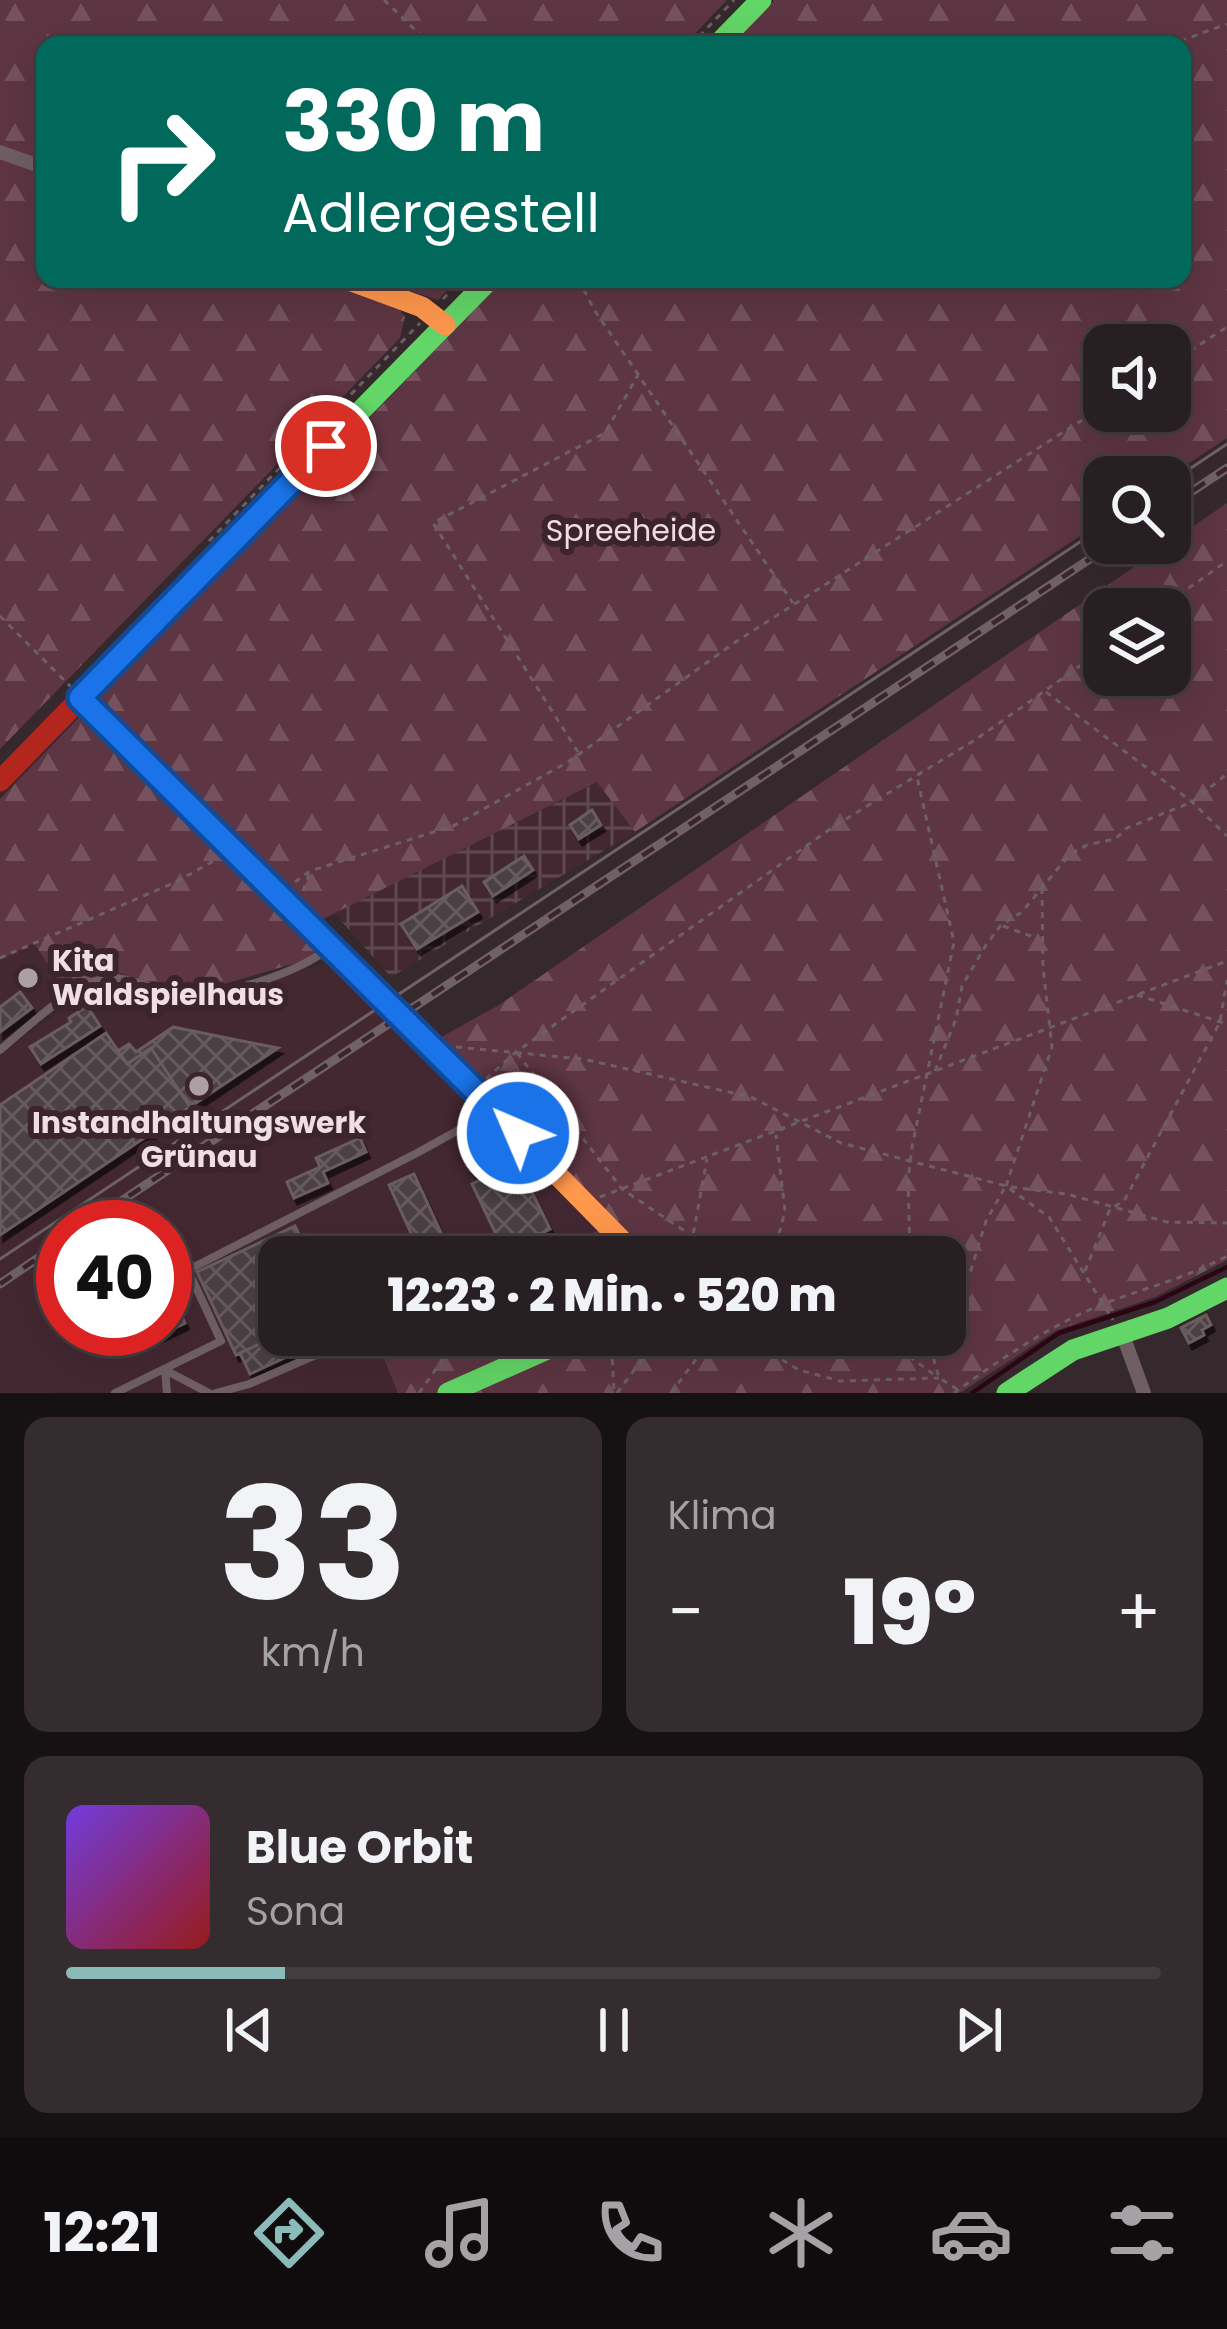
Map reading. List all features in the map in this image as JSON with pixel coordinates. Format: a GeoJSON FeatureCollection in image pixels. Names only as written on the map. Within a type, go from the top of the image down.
{"type":"FeatureCollection","features":[{"type":"Feature","properties":{"kind":"street"},"geometry":{"type":"LineString","coordinates":[[726,36],[761,0]]}},
{"type":"Feature","properties":{"kind":"street"},"geometry":{"type":"LineString","coordinates":[[0,152],[36,165]]}},
{"type":"Feature","properties":{"kind":"street"},"geometry":{"type":"LineString","coordinates":[[366,288],[437,319]]}},
{"type":"Feature","properties":{"kind":"street"},"geometry":{"type":"LineString","coordinates":[[0,781],[437,319],[478,288]]}},
{"type":"Feature","properties":{"kind":"street"},"geometry":{"type":"LineString","coordinates":[[80,698],[618,1236]]}},
{"type":"Feature","properties":{"kind":"street"},"geometry":{"type":"LineString","coordinates":[[1007,1393],[1073,1350],[1168,1318],[1227,1288]]}},
{"type":"Feature","properties":{"kind":"street"},"geometry":{"type":"LineString","coordinates":[[1122,1333],[1144,1393]]}},
{"type":"Feature","properties":{"kind":"street"},"geometry":{"type":"LineString","coordinates":[[448,1393],[532,1356]]}},
{"type":"Feature","properties":{"kind":"lane"},"geometry":{"type":"LineString","coordinates":[[0,1050],[52,1007],[102,979],[125,978],[145,988],[201,995],[298,968],[331,946]]}},
{"type":"Feature","properties":{"kind":"lane"},"geometry":{"type":"LineString","coordinates":[[115,1393],[220,1341],[188,1270],[474,1127],[483,1097]]}},
{"type":"Feature","properties":{"kind":"lane"},"geometry":{"type":"LineString","coordinates":[[166,1370],[212,1393],[249,1384],[313,1356]]}},
{"type":"Feature","properties":{"kind":"lane"},"geometry":{"type":"LineString","coordinates":[[166,1370],[167,1393]]}},
{"type":"Feature","properties":{"kind":"path"},"geometry":{"type":"LineString","coordinates":[[385,0],[422,36]]}},
{"type":"Feature","properties":{"kind":"path"},"geometry":{"type":"LineString","coordinates":[[700,36],[734,0]]}},
{"type":"Feature","properties":{"kind":"path"},"geometry":{"type":"LineString","coordinates":[[1191,37],[1227,24]]}},
{"type":"Feature","properties":{"kind":"path"},"geometry":{"type":"LineString","coordinates":[[199,552],[437,319],[457,288]]}},
{"type":"Feature","properties":{"kind":"path"},"geometry":{"type":"LineString","coordinates":[[584,288],[794,605]]}},
{"type":"Feature","properties":{"kind":"path"},"geometry":{"type":"LineString","coordinates":[[1191,350],[1227,327]]}},
{"type":"Feature","properties":{"kind":"path"},"geometry":{"type":"LineString","coordinates":[[579,754],[433,523],[604,433],[638,375]]}},
{"type":"Feature","properties":{"kind":"path"},"geometry":{"type":"LineString","coordinates":[[288,901],[310,871],[453,826],[579,754],[794,605],[1083,419]]}},
{"type":"Feature","properties":{"kind":"path"},"geometry":{"type":"LineString","coordinates":[[1189,588],[1227,561]]}},
{"type":"Feature","properties":{"kind":"path"},"geometry":{"type":"LineString","coordinates":[[0,616],[60,676]]}},
{"type":"Feature","properties":{"kind":"path"},"geometry":{"type":"LineString","coordinates":[[483,1097],[516,1052],[833,827],[1083,664]]}},
{"type":"Feature","properties":{"kind":"path"},"geometry":{"type":"LineString","coordinates":[[1045,691],[1192,802],[1227,836]]}},
{"type":"Feature","properties":{"kind":"path"},"geometry":{"type":"LineString","coordinates":[[932,1072],[956,1019],[962,986],[1001,925],[1022,912],[1069,855],[1192,802],[1227,774]]}},
{"type":"Feature","properties":{"kind":"path"},"geometry":{"type":"LineString","coordinates":[[909,1236],[908,1179],[954,942],[916,777]]}},
{"type":"Feature","properties":{"kind":"path"},"geometry":{"type":"LineString","coordinates":[[0,958],[178,881],[234,849]]}},
{"type":"Feature","properties":{"kind":"path"},"geometry":{"type":"LineString","coordinates":[[288,901],[310,871]]}},
{"type":"Feature","properties":{"kind":"path"},"geometry":{"type":"LineString","coordinates":[[966,1278],[986,1221],[1006,1186],[1052,1048],[1042,885]]}},
{"type":"Feature","properties":{"kind":"path"},"geometry":{"type":"LineString","coordinates":[[1001,925],[1042,940]]}},
{"type":"Feature","properties":{"kind":"path"},"geometry":{"type":"LineString","coordinates":[[588,1204],[1227,962]]}},
{"type":"Feature","properties":{"kind":"path"},"geometry":{"type":"LineString","coordinates":[[1084,1272],[1110,1209],[1124,1201],[1220,1022],[1227,980]]}},
{"type":"Feature","properties":{"kind":"path"},"geometry":{"type":"LineString","coordinates":[[1135,995],[1227,1024]]}},
{"type":"Feature","properties":{"kind":"path"},"geometry":{"type":"LineString","coordinates":[[437,1051],[450,1046],[583,1059],[751,1097],[841,1143],[1006,1186],[1067,1194],[1167,1222],[1227,1223]]}},
{"type":"Feature","properties":{"kind":"path"},"geometry":{"type":"LineString","coordinates":[[516,1052],[622,1189],[692,1236]]}},
{"type":"Feature","properties":{"kind":"path"},"geometry":{"type":"LineString","coordinates":[[776,1132],[785,1211],[778,1236]]}},
{"type":"Feature","properties":{"kind":"path"},"geometry":{"type":"LineString","coordinates":[[695,1236],[708,1157]]}},
{"type":"Feature","properties":{"kind":"path"},"geometry":{"type":"LineString","coordinates":[[1006,1186],[1049,1217],[1110,1313]]}},
{"type":"Feature","properties":{"kind":"path"},"geometry":{"type":"LineString","coordinates":[[909,1356],[956,1391],[1063,1323],[1104,1303],[1186,1278],[1227,1256]]}},
{"type":"Feature","properties":{"kind":"path"},"geometry":{"type":"LineString","coordinates":[[419,1393],[445,1356]]}},
{"type":"Feature","properties":{"kind":"path"},"geometry":{"type":"LineString","coordinates":[[612,1356],[615,1393]]}},
{"type":"Feature","properties":{"kind":"path"},"geometry":{"type":"LineString","coordinates":[[615,1393],[644,1356]]}},
{"type":"Feature","properties":{"kind":"path"},"geometry":{"type":"LineString","coordinates":[[671,1393],[698,1356]]}},
{"type":"Feature","properties":{"kind":"path"},"geometry":{"type":"LineString","coordinates":[[776,1356],[799,1370],[840,1381],[939,1378]]}},
{"type":"Feature","properties":{"kind":"path"},"geometry":{"type":"LineString","coordinates":[[933,1356],[939,1378]]}},
{"type":"Feature","properties":{"kind":"shaded area"},"geometry":{"type":"Polygon","coordinates":[[[598,782],[635,832],[391,977],[334,913],[598,782]]]}},
{"type":"Feature","properties":{"kind":"shaded area","name":"Kita Waldspielhaus"},"geometry":{"type":"Polygon","coordinates":[[[34,943],[66,993],[0,1043],[0,960],[34,943]]]}},
{"type":"Feature","properties":{"kind":"shaded area"},"geometry":{"type":"Polygon","coordinates":[[[330,962],[597,1231],[587,1236],[258,1236],[258,1356],[383,1356],[398,1393],[0,1393],[0,1055],[93,986],[110,981],[156,996],[199,1001],[330,962]]]}},
{"type":"Feature","properties":{"kind":"green space"},"geometry":{"type":"Polygon","coordinates":[[[0,0],[727,0],[693,36],[36,36],[36,288],[449,288],[438,300],[408,290],[397,305],[405,317],[400,338],[0,749],[0,0]]]}},
{"type":"Feature","properties":{"kind":"green space","name":"Spreeheide"},"geometry":{"type":"Polygon","coordinates":[[[774,0],[1227,0],[1227,438],[1191,462],[1191,456],[1083,456],[1083,534],[635,832],[597,782],[321,920],[316,951],[310,959],[196,992],[170,990],[121,973],[100,976],[66,993],[34,943],[0,960],[0,799],[495,288],[1191,288],[1191,36],[739,36],[774,0]]]}},
{"type":"Feature","properties":{"kind":"green space"},"geometry":{"type":"Polygon","coordinates":[[[1227,503],[1227,1260],[1155,1297],[1055,1331],[960,1393],[398,1393],[383,1356],[966,1356],[966,1236],[587,1236],[610,1217],[436,1040],[499,1005],[1083,602],[1083,696],[1191,696],[1191,588],[1104,588],[1139,564],[1191,564],[1191,528],[1227,503]]]}},
{"type":"Feature","properties":{"kind":"building"},"geometry":{"type":"Polygon","coordinates":[[[592,810],[601,825],[579,839],[570,825],[592,810]]]}},
{"type":"Feature","properties":{"kind":"building"},"geometry":{"type":"Polygon","coordinates":[[[524,856],[533,870],[493,896],[484,882],[524,856]]]}},
{"type":"Feature","properties":{"kind":"building"},"geometry":{"type":"Polygon","coordinates":[[[462,886],[478,912],[417,949],[401,924],[462,886]]]}},
{"type":"Feature","properties":{"kind":"building"},"geometry":{"type":"Polygon","coordinates":[[[20,992],[32,1008],[0,1032],[0,1007],[20,992]]]}},
{"type":"Feature","properties":{"kind":"building"},"geometry":{"type":"Polygon","coordinates":[[[87,1006],[100,1026],[41,1064],[30,1047],[71,1022],[69,1018],[87,1006]]]}},
{"type":"Feature","properties":{"kind":"building","name":"Instandhaltungswerk Grünau"},"geometry":{"type":"Polygon","coordinates":[[[173,1027],[278,1048],[190,1107],[151,1048],[127,1064],[118,1051],[129,1044],[136,1052],[173,1027]]]}},
{"type":"Feature","properties":{"kind":"building"},"geometry":{"type":"Polygon","coordinates":[[[106,1033],[127,1064],[151,1048],[190,1107],[52,1200],[36,1200],[36,1211],[0,1235],[0,1105],[106,1033]]]}},
{"type":"Feature","properties":{"kind":"building"},"geometry":{"type":"Polygon","coordinates":[[[360,1138],[366,1152],[323,1172],[328,1183],[294,1198],[287,1182],[320,1167],[316,1158],[360,1138]]]}},
{"type":"Feature","properties":{"kind":"building"},"geometry":{"type":"Polygon","coordinates":[[[517,1162],[550,1229],[535,1236],[497,1236],[472,1184],[517,1162]]]}},
{"type":"Feature","properties":{"kind":"building"},"geometry":{"type":"Polygon","coordinates":[[[414,1174],[442,1236],[412,1236],[389,1185],[414,1174]]]}},
{"type":"Feature","properties":{"kind":"building"},"geometry":{"type":"Polygon","coordinates":[[[295,1226],[300,1236],[274,1236],[295,1226]]]}},
{"type":"Feature","properties":{"kind":"building"},"geometry":{"type":"Polygon","coordinates":[[[258,1243],[258,1345],[236,1355],[197,1272],[258,1243]]]}},
{"type":"Feature","properties":{"kind":"building"},"geometry":{"type":"Polygon","coordinates":[[[1206,1315],[1211,1325],[1189,1343],[1181,1328],[1206,1315]]]}},
{"type":"Feature","properties":{"kind":"building"},"geometry":{"type":"Polygon","coordinates":[[[258,1345],[258,1356],[288,1356],[250,1374],[240,1353],[258,1345]]]}},
{"type":"Feature","properties":{"kind":"waterway"},"geometry":{"type":"LineString","coordinates":[[972,1393],[1059,1333],[1155,1302],[1227,1267]]}},
{"type":"Feature","properties":{"kind":"tram line"},"geometry":{"type":"LineString","coordinates":[[1191,468],[1227,444]]}},
{"type":"Feature","properties":{"kind":"tram line"},"geometry":{"type":"LineString","coordinates":[[0,1259],[1083,540]]}},
{"type":"Feature","properties":{"kind":"railway"},"geometry":{"type":"LineString","coordinates":[[1191,492],[1227,468]]}},
{"type":"Feature","properties":{"kind":"railway"},"geometry":{"type":"LineString","coordinates":[[123,1200],[1083,564]]}},
{"type":"Feature","properties":{"kind":"railway"},"geometry":{"type":"LineString","coordinates":[[0,1284],[36,1259]]}},
{"type":"Feature","properties":{"kind":"traffic: fast"},"geometry":{"type":"LineString","coordinates":[[726,36],[761,0]]}},
{"type":"Feature","properties":{"kind":"traffic: fast"},"geometry":{"type":"LineString","coordinates":[[334,438],[481,288]]}},
{"type":"Feature","properties":{"kind":"traffic: fast"},"geometry":{"type":"LineString","coordinates":[[1007,1393],[1073,1350],[1168,1318],[1227,1288]]}},
{"type":"Feature","properties":{"kind":"traffic: fast"},"geometry":{"type":"LineString","coordinates":[[448,1393],[532,1356]]}},
{"type":"Feature","properties":{"kind":"traffic: slow"},"geometry":{"type":"LineString","coordinates":[[370,288],[422,307],[445,325]]}},
{"type":"Feature","properties":{"kind":"traffic: slow"},"geometry":{"type":"LineString","coordinates":[[80,698],[296,909],[617,1236]]}},
{"type":"Feature","properties":{"kind":"traffic: jam"},"geometry":{"type":"LineString","coordinates":[[0,781],[334,438]]}},
{"type":"Feature","properties":{"kind":"place","name":"Kita Waldspielhaus"},"geometry":{"type":"Point","coordinates":[28,978]}},
{"type":"Feature","properties":{"kind":"place","name":"Instandhaltungswerk Grünau"},"geometry":{"type":"Point","coordinates":[199,1086]}},
{"type":"Feature","properties":{"kind":"route"},"geometry":{"type":"LineString","coordinates":[[326,446],[80,698],[518,1133]]}}]}
